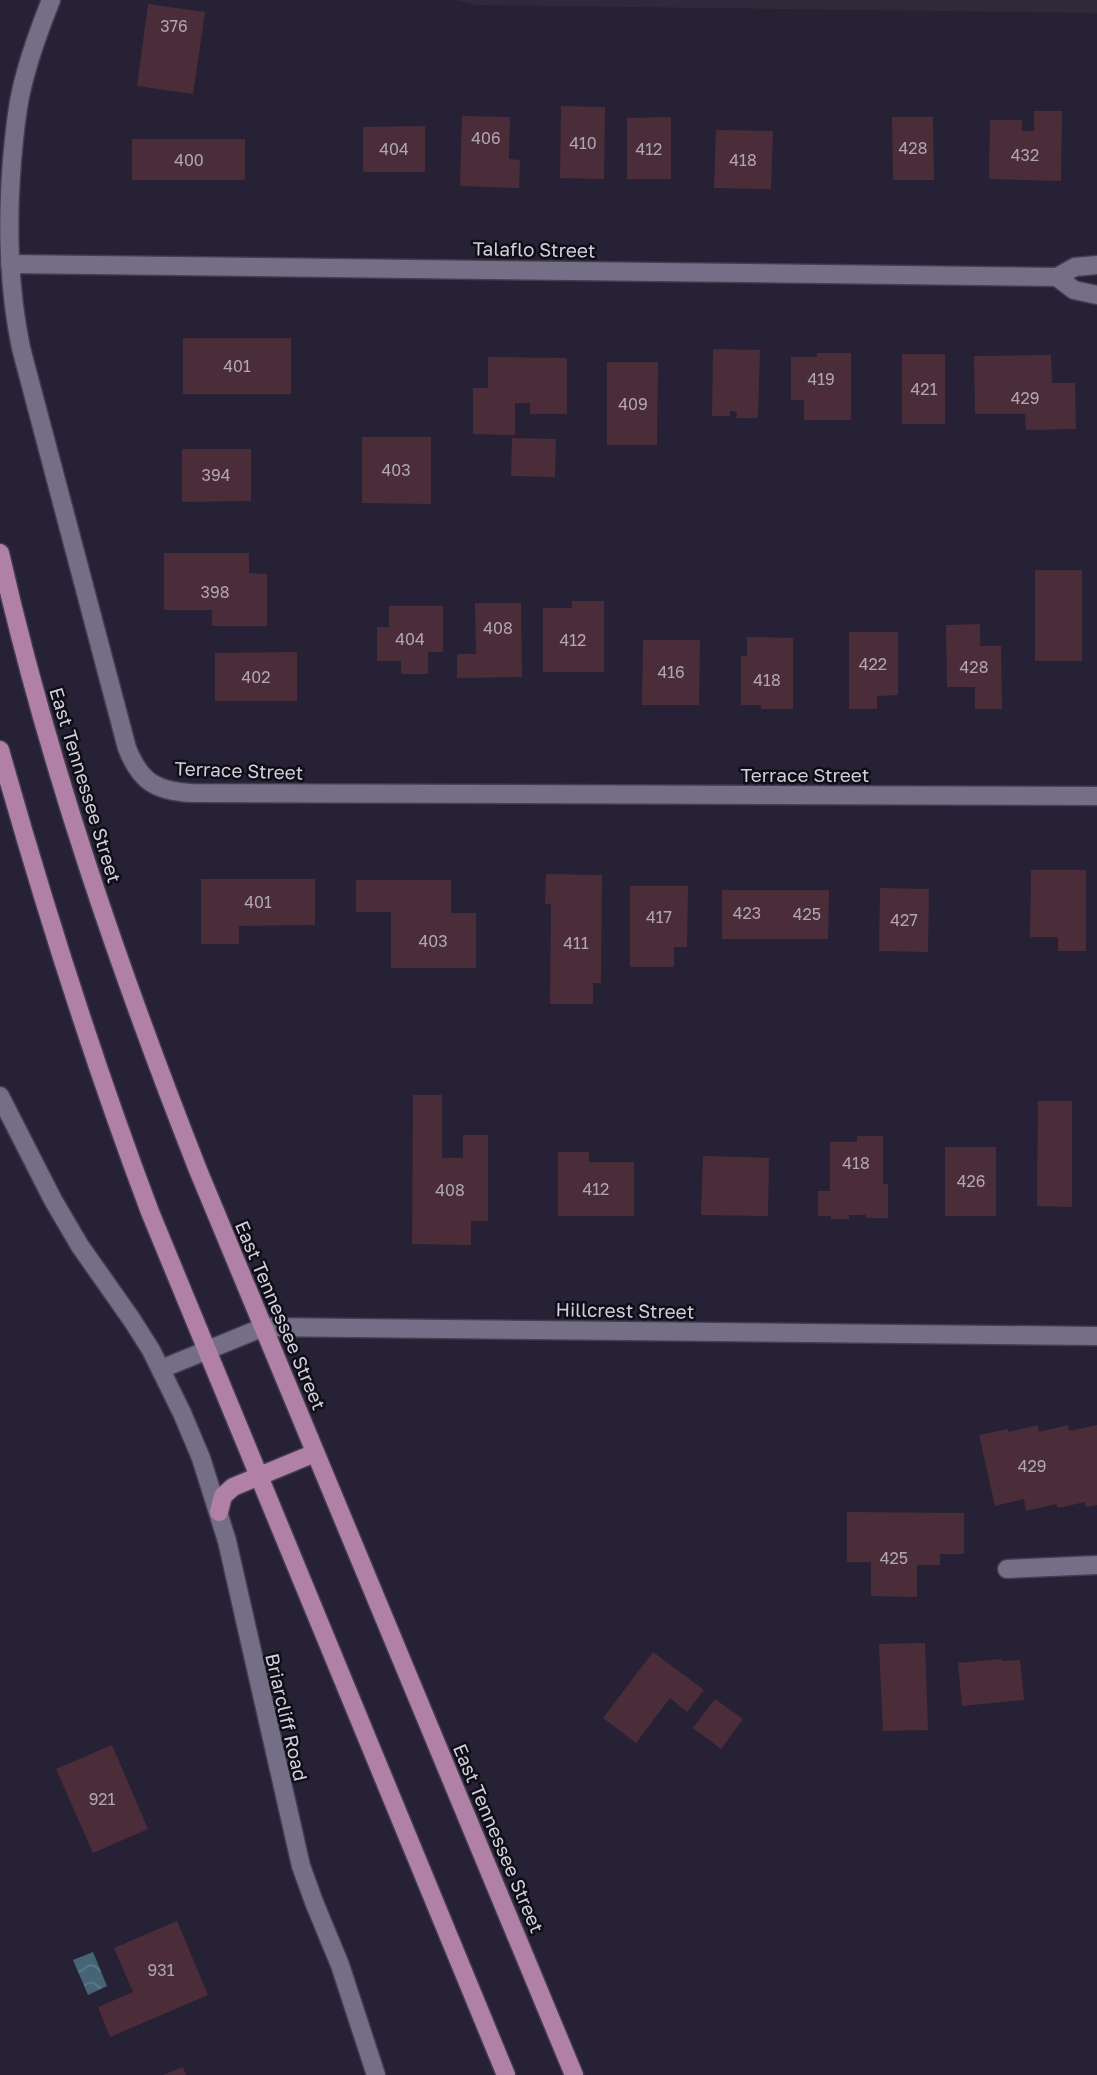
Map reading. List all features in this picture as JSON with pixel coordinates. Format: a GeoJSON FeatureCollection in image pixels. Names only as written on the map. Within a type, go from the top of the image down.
{"type":"FeatureCollection","features":[{"type":"Feature","properties":{"kind":"main road","name":"East Tennessee Street"},"geometry":{"type":"LineString","coordinates":[[0,553],[55,761],[108,930],[156,1063],[574,2075]]}},
{"type":"Feature","properties":{"kind":"main road"},"geometry":{"type":"LineString","coordinates":[[0,750],[56,937],[113,1111],[154,1223],[506,2075]]}},
{"type":"Feature","properties":{"kind":"main road"},"geometry":{"type":"LineString","coordinates":[[219,1512],[223,1496],[233,1487],[315,1453]]}},
{"type":"Feature","properties":{"kind":"street","name":"Terrace Street"},"geometry":{"type":"LineString","coordinates":[[51,0],[36,39],[19,105],[10,199],[13,306],[21,348],[127,748],[137,771],[153,785],[177,792],[257,793],[1097,796]]}},
{"type":"Feature","properties":{"kind":"street","name":"Talaflo Street"},"geometry":{"type":"LineString","coordinates":[[10,264],[1057,277],[1075,267],[1097,265]]}},
{"type":"Feature","properties":{"kind":"street","name":"Talaflo Street"},"geometry":{"type":"LineString","coordinates":[[1057,277],[1074,290],[1097,295]]}},
{"type":"Feature","properties":{"kind":"street"},"geometry":{"type":"LineString","coordinates":[[0,1096],[73,1236],[132,1320],[161,1369]]}},
{"type":"Feature","properties":{"kind":"street","name":"Hillcrest Street"},"geometry":{"type":"LineString","coordinates":[[161,1369],[264,1327],[1097,1336]]}},
{"type":"Feature","properties":{"kind":"street","name":"Briarcliff Road"},"geometry":{"type":"LineString","coordinates":[[161,1369],[192,1436],[219,1512],[301,1866],[340,1965],[376,2075]]}},
{"type":"Feature","properties":{"kind":"street"},"geometry":{"type":"LineString","coordinates":[[1007,1569],[1097,1565]]}},
{"type":"Feature","properties":{"kind":"shaded area"},"geometry":{"type":"Polygon","coordinates":[[[456,0],[1097,0],[1097,13],[475,5],[456,0]]]}},
{"type":"Feature","properties":{"kind":"water"},"geometry":{"type":"Polygon","coordinates":[[[93,1952],[107,1986],[88,1995],[73,1960],[93,1952]]]}},
{"type":"Feature","properties":{"kind":"building"},"geometry":{"type":"Polygon","coordinates":[[[148,4],[205,12],[193,94],[137,86],[148,4]]]}},
{"type":"Feature","properties":{"kind":"building"},"geometry":{"type":"Polygon","coordinates":[[[561,106],[605,107],[604,179],[560,178],[561,106]]]}},
{"type":"Feature","properties":{"kind":"building"},"geometry":{"type":"Polygon","coordinates":[[[1034,111],[1062,111],[1061,181],[989,179],[990,120],[1022,120],[1022,131],[1034,131],[1034,111]]]}},
{"type":"Feature","properties":{"kind":"building"},"geometry":{"type":"Polygon","coordinates":[[[462,116],[510,117],[509,159],[520,160],[519,188],[460,186],[462,116]]]}},
{"type":"Feature","properties":{"kind":"building"},"geometry":{"type":"Polygon","coordinates":[[[671,117],[671,179],[627,179],[627,118],[671,117]]]}},
{"type":"Feature","properties":{"kind":"building"},"geometry":{"type":"Polygon","coordinates":[[[892,117],[933,117],[934,180],[893,180],[892,117]]]}},
{"type":"Feature","properties":{"kind":"building"},"geometry":{"type":"Polygon","coordinates":[[[425,126],[425,172],[363,172],[363,127],[425,126]]]}},
{"type":"Feature","properties":{"kind":"building"},"geometry":{"type":"Polygon","coordinates":[[[716,130],[773,131],[771,189],[714,188],[716,130]]]}},
{"type":"Feature","properties":{"kind":"building"},"geometry":{"type":"Polygon","coordinates":[[[132,139],[245,139],[245,180],[132,180],[132,139]]]}},
{"type":"Feature","properties":{"kind":"building"},"geometry":{"type":"Polygon","coordinates":[[[183,338],[291,338],[291,394],[183,394],[183,338]]]}},
{"type":"Feature","properties":{"kind":"building"},"geometry":{"type":"Polygon","coordinates":[[[713,349],[760,350],[758,418],[736,418],[737,412],[730,411],[730,416],[712,416],[713,349]]]}},
{"type":"Feature","properties":{"kind":"building"},"geometry":{"type":"Polygon","coordinates":[[[817,353],[851,353],[851,420],[804,420],[804,400],[791,400],[791,357],[817,357],[817,353]]]}},
{"type":"Feature","properties":{"kind":"building"},"geometry":{"type":"Polygon","coordinates":[[[902,354],[945,354],[945,424],[902,424],[902,354]]]}},
{"type":"Feature","properties":{"kind":"building"},"geometry":{"type":"Polygon","coordinates":[[[1051,355],[1052,383],[1075,383],[1076,429],[1026,430],[1025,414],[975,414],[974,356],[1051,355]]]}},
{"type":"Feature","properties":{"kind":"building"},"geometry":{"type":"Polygon","coordinates":[[[488,357],[567,358],[567,414],[530,414],[530,403],[515,403],[515,435],[473,434],[473,388],[488,388],[488,357]]]}},
{"type":"Feature","properties":{"kind":"building"},"geometry":{"type":"Polygon","coordinates":[[[607,362],[658,362],[657,445],[607,445],[607,362]]]}},
{"type":"Feature","properties":{"kind":"building"},"geometry":{"type":"Polygon","coordinates":[[[362,437],[431,437],[431,504],[362,503],[362,437]]]}},
{"type":"Feature","properties":{"kind":"building"},"geometry":{"type":"Polygon","coordinates":[[[512,438],[556,439],[555,477],[511,476],[512,438]]]}},
{"type":"Feature","properties":{"kind":"building"},"geometry":{"type":"Polygon","coordinates":[[[182,449],[251,449],[251,501],[182,502],[182,449]]]}},
{"type":"Feature","properties":{"kind":"building"},"geometry":{"type":"Polygon","coordinates":[[[164,553],[249,553],[249,573],[267,574],[267,626],[212,626],[212,610],[164,610],[164,553]]]}},
{"type":"Feature","properties":{"kind":"building"},"geometry":{"type":"Polygon","coordinates":[[[1035,570],[1082,570],[1082,661],[1035,661],[1035,570]]]}},
{"type":"Feature","properties":{"kind":"building"},"geometry":{"type":"Polygon","coordinates":[[[572,601],[604,601],[604,672],[543,672],[543,608],[572,608],[572,601]]]}},
{"type":"Feature","properties":{"kind":"building"},"geometry":{"type":"Polygon","coordinates":[[[475,603],[521,603],[522,677],[457,678],[457,654],[476,654],[475,603]]]}},
{"type":"Feature","properties":{"kind":"building"},"geometry":{"type":"Polygon","coordinates":[[[389,606],[443,606],[443,652],[428,652],[428,674],[401,674],[401,661],[377,661],[377,627],[389,627],[389,606]]]}},
{"type":"Feature","properties":{"kind":"building"},"geometry":{"type":"Polygon","coordinates":[[[980,624],[980,646],[1001,646],[1002,709],[975,709],[975,687],[947,687],[946,625],[980,624]]]}},
{"type":"Feature","properties":{"kind":"building"},"geometry":{"type":"Polygon","coordinates":[[[849,632],[898,632],[898,695],[877,696],[877,709],[849,709],[849,632]]]}},
{"type":"Feature","properties":{"kind":"building"},"geometry":{"type":"Polygon","coordinates":[[[747,637],[793,638],[793,709],[761,709],[761,705],[741,705],[741,656],[747,656],[747,637]]]}},
{"type":"Feature","properties":{"kind":"building"},"geometry":{"type":"Polygon","coordinates":[[[643,640],[700,640],[699,705],[642,705],[643,640]]]}},
{"type":"Feature","properties":{"kind":"building"},"geometry":{"type":"Polygon","coordinates":[[[297,652],[297,701],[215,701],[215,653],[297,652]]]}},
{"type":"Feature","properties":{"kind":"building"},"geometry":{"type":"Polygon","coordinates":[[[1031,870],[1086,870],[1086,951],[1058,951],[1058,937],[1030,937],[1031,870]]]}},
{"type":"Feature","properties":{"kind":"building"},"geometry":{"type":"Polygon","coordinates":[[[546,874],[602,875],[601,983],[593,983],[593,1004],[550,1004],[551,904],[545,904],[546,874]]]}},
{"type":"Feature","properties":{"kind":"building"},"geometry":{"type":"Polygon","coordinates":[[[201,879],[315,879],[315,925],[239,926],[239,944],[201,944],[201,879]]]}},
{"type":"Feature","properties":{"kind":"building"},"geometry":{"type":"Polygon","coordinates":[[[356,880],[451,880],[451,913],[476,913],[476,968],[391,968],[391,912],[356,912],[356,880]]]}},
{"type":"Feature","properties":{"kind":"building"},"geometry":{"type":"Polygon","coordinates":[[[630,886],[688,886],[687,947],[674,947],[674,967],[630,967],[630,886]]]}},
{"type":"Feature","properties":{"kind":"building"},"geometry":{"type":"Polygon","coordinates":[[[880,888],[929,889],[928,952],[879,951],[880,888]]]}},
{"type":"Feature","properties":{"kind":"building"},"geometry":{"type":"Polygon","coordinates":[[[722,890],[829,890],[828,939],[722,939],[722,890]]]}},
{"type":"Feature","properties":{"kind":"building"},"geometry":{"type":"Polygon","coordinates":[[[413,1095],[442,1095],[442,1158],[463,1158],[463,1135],[488,1135],[488,1221],[471,1221],[471,1245],[412,1244],[413,1095]]]}},
{"type":"Feature","properties":{"kind":"building"},"geometry":{"type":"Polygon","coordinates":[[[1038,1101],[1072,1101],[1072,1207],[1037,1206],[1038,1101]]]}},
{"type":"Feature","properties":{"kind":"building"},"geometry":{"type":"Polygon","coordinates":[[[857,1136],[883,1136],[883,1184],[888,1184],[888,1218],[849,1215],[849,1219],[831,1219],[831,1216],[818,1216],[818,1191],[830,1191],[830,1142],[857,1142],[857,1136]]]}},
{"type":"Feature","properties":{"kind":"building"},"geometry":{"type":"Polygon","coordinates":[[[945,1147],[996,1147],[996,1216],[945,1216],[945,1147]]]}},
{"type":"Feature","properties":{"kind":"building"},"geometry":{"type":"Polygon","coordinates":[[[558,1152],[589,1152],[589,1162],[634,1162],[634,1216],[558,1216],[558,1152]]]}},
{"type":"Feature","properties":{"kind":"building"},"geometry":{"type":"Polygon","coordinates":[[[703,1156],[769,1158],[768,1216],[701,1215],[703,1156]]]}},
{"type":"Feature","properties":{"kind":"building"},"geometry":{"type":"Polygon","coordinates":[[[1038,1425],[1039,1432],[1068,1425],[1069,1431],[1097,1425],[1097,1505],[1086,1507],[1085,1502],[1058,1508],[1056,1504],[1026,1511],[1024,1499],[995,1506],[979,1435],[1038,1425]]]}},
{"type":"Feature","properties":{"kind":"building"},"geometry":{"type":"Polygon","coordinates":[[[847,1512],[964,1513],[964,1554],[940,1554],[940,1565],[917,1565],[917,1597],[871,1596],[871,1562],[847,1562],[847,1512]]]}},
{"type":"Feature","properties":{"kind":"building"},"geometry":{"type":"Polygon","coordinates":[[[925,1643],[928,1730],[883,1731],[879,1644],[925,1643]]]}},
{"type":"Feature","properties":{"kind":"building"},"geometry":{"type":"Polygon","coordinates":[[[653,1652],[704,1690],[687,1712],[670,1698],[636,1743],[603,1718],[653,1652]]]}},
{"type":"Feature","properties":{"kind":"building"},"geometry":{"type":"Polygon","coordinates":[[[1020,1660],[1024,1700],[962,1706],[958,1663],[1020,1660]]]}},
{"type":"Feature","properties":{"kind":"building"},"geometry":{"type":"Polygon","coordinates":[[[715,1699],[743,1719],[721,1749],[693,1728],[715,1699]]]}},
{"type":"Feature","properties":{"kind":"building"},"geometry":{"type":"Polygon","coordinates":[[[112,1745],[148,1829],[93,1853],[56,1769],[112,1745]]]}},
{"type":"Feature","properties":{"kind":"building"},"geometry":{"type":"Polygon","coordinates":[[[177,1921],[208,1995],[110,2037],[98,2007],[133,1992],[114,1948],[177,1921]]]}},
{"type":"Feature","properties":{"kind":"building"},"geometry":{"type":"Polygon","coordinates":[[[183,2067],[186,2075],[163,2075],[183,2067]]]}}]}
